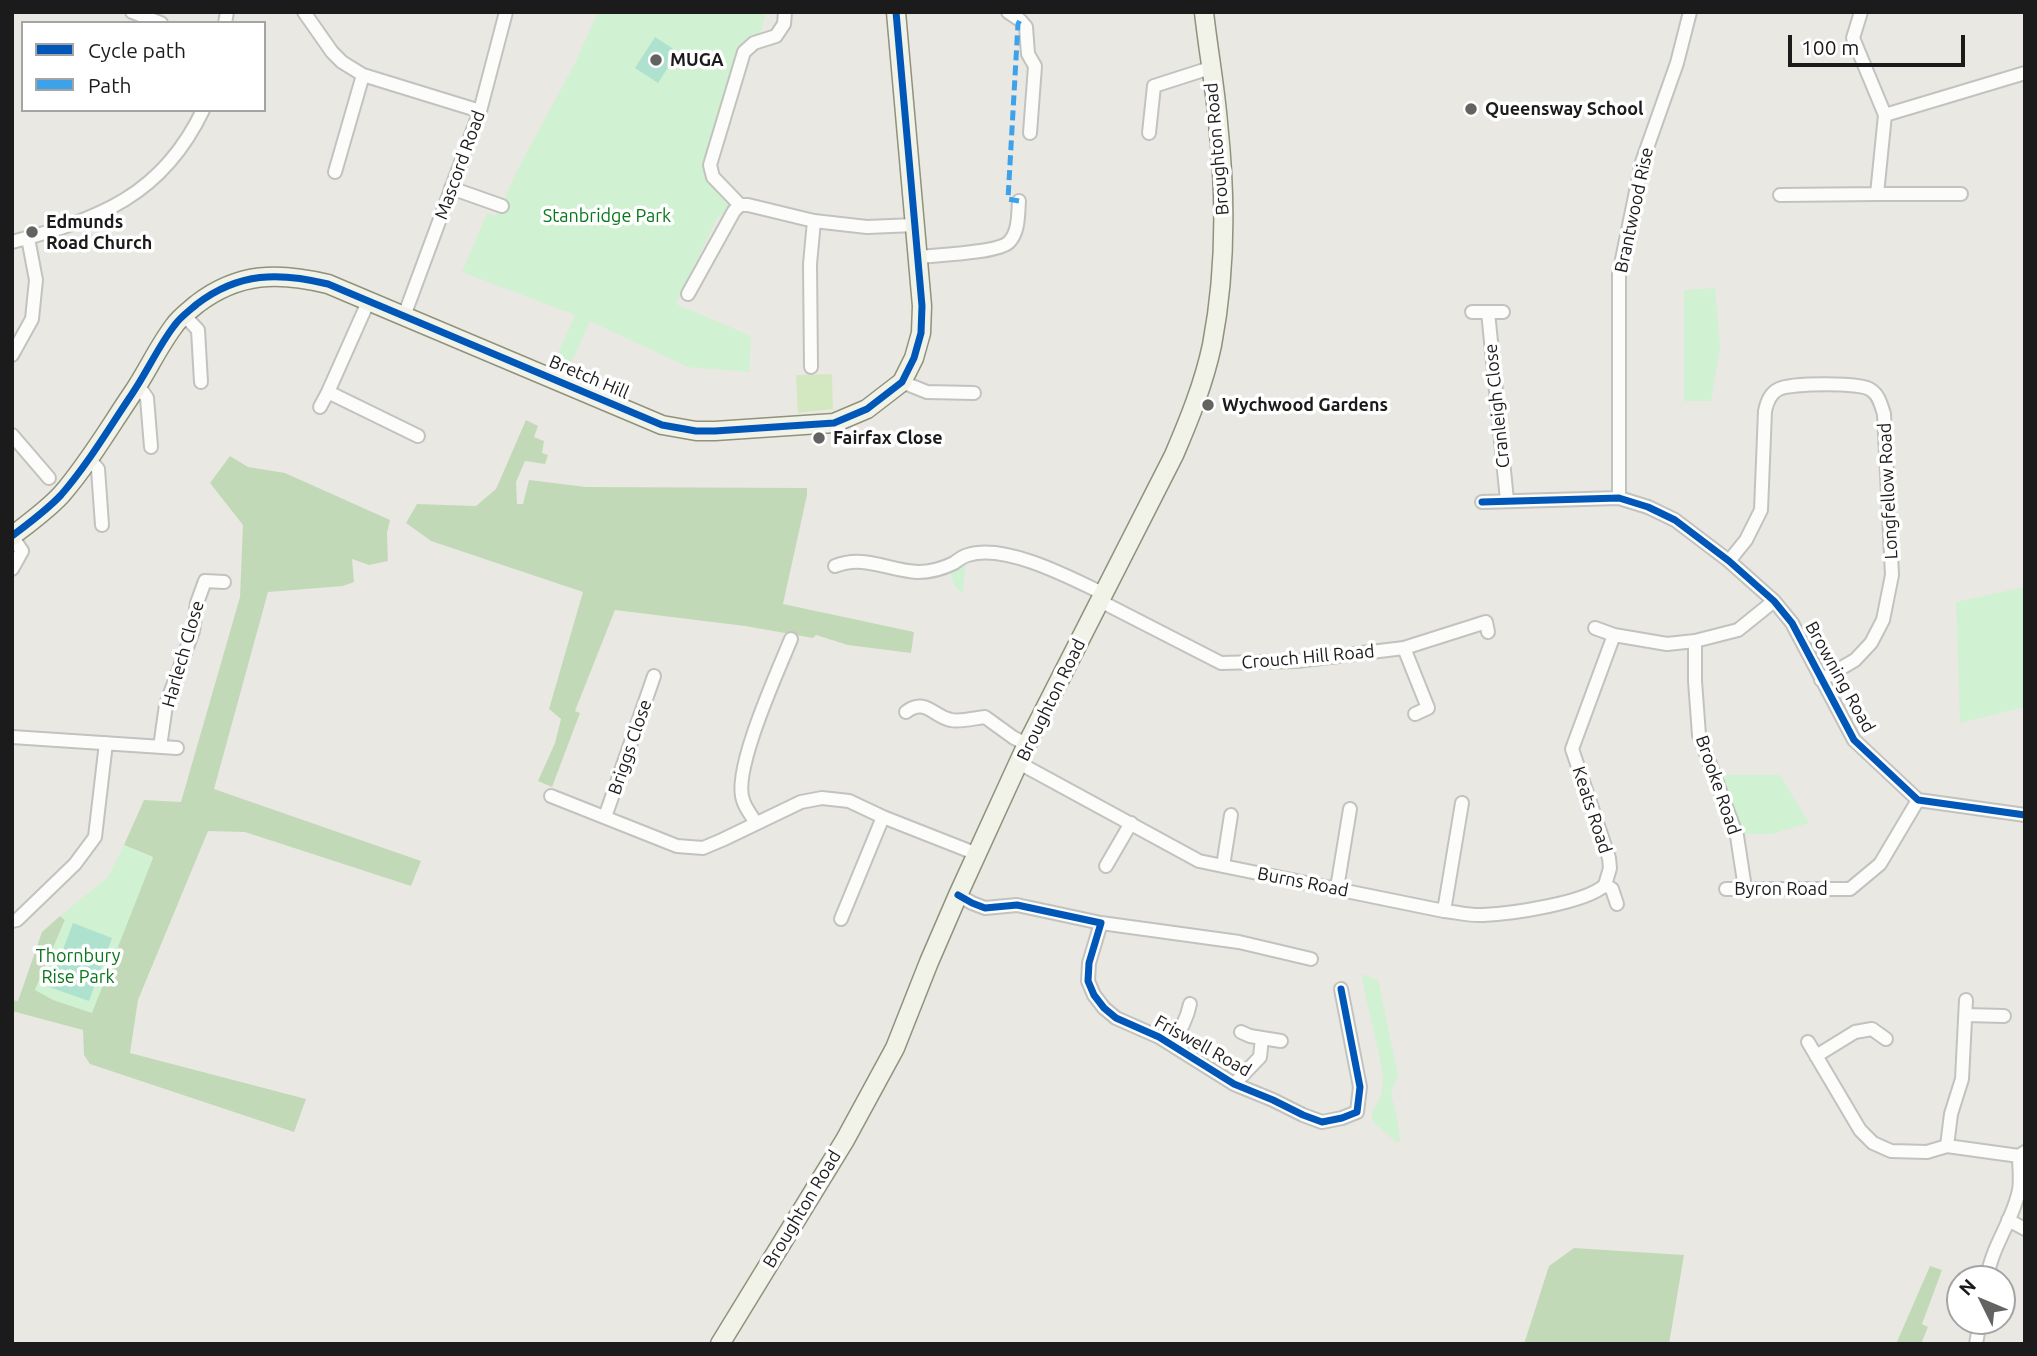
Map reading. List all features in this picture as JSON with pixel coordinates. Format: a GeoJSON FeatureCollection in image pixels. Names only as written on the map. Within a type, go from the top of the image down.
{"type":"FeatureCollection","features":[{"type":"Feature","properties":{"kind":"main road","name":"Bretch Hill"},"geometry":{"type":"LineString","coordinates":[[12,536],[61,495],[138,385],[175,324],[216,290],[257,278],[286,276],[328,284],[662,425],[696,431],[834,423],[867,409],[902,382],[914,358],[921,333],[922,306],[896,12]]}},
{"type":"Feature","properties":{"kind":"main road","name":"Broughton Road"},"geometry":{"type":"LineString","coordinates":[[720,1344],[845,1140],[895,1048],[958,895],[1027,744],[1174,455],[1192,410],[1212,345],[1223,264],[1218,121],[1204,12]]}},
{"type":"Feature","properties":{"kind":"street"},"geometry":{"type":"LineString","coordinates":[[132,12],[156,21]]}},
{"type":"Feature","properties":{"kind":"street"},"geometry":{"type":"LineString","coordinates":[[304,12],[332,52],[363,75],[480,111]]}},
{"type":"Feature","properties":{"kind":"street","name":"Mascord Road"},"geometry":{"type":"LineString","coordinates":[[404,316],[480,111],[506,12]]}},
{"type":"Feature","properties":{"kind":"street"},"geometry":{"type":"LineString","coordinates":[[740,205],[713,177],[710,165],[744,52],[754,43],[776,36],[784,24],[785,12]]}},
{"type":"Feature","properties":{"kind":"street"},"geometry":{"type":"LineString","coordinates":[[1008,12],[1026,27],[1028,54],[1034,66],[1030,133]]}},
{"type":"Feature","properties":{"kind":"street","name":"Brantwood Rise"},"geometry":{"type":"LineString","coordinates":[[1619,498],[1619,274],[1642,162],[1676,63],[1690,12]]}},
{"type":"Feature","properties":{"kind":"street"},"geometry":{"type":"LineString","coordinates":[[1861,12],[1853,38],[1885,115],[1877,194]]}},
{"type":"Feature","properties":{"kind":"street"},"geometry":{"type":"LineString","coordinates":[[1149,133],[1154,86],[1210,68]]}},
{"type":"Feature","properties":{"kind":"street"},"geometry":{"type":"LineString","coordinates":[[1885,115],[2025,73]]}},
{"type":"Feature","properties":{"kind":"street"},"geometry":{"type":"LineString","coordinates":[[335,172],[363,75]]}},
{"type":"Feature","properties":{"kind":"street"},"geometry":{"type":"LineString","coordinates":[[12,242],[100,214],[127,199],[158,176],[175,156],[202,112]]}},
{"type":"Feature","properties":{"kind":"street"},"geometry":{"type":"LineString","coordinates":[[452,188],[502,206]]}},
{"type":"Feature","properties":{"kind":"street"},"geometry":{"type":"LineString","coordinates":[[1780,195],[1961,194]]}},
{"type":"Feature","properties":{"kind":"street"},"geometry":{"type":"LineString","coordinates":[[918,257],[995,250],[1008,244],[1015,234],[1019,201]]}},
{"type":"Feature","properties":{"kind":"street"},"geometry":{"type":"LineString","coordinates":[[688,294],[734,211],[740,205],[814,221],[867,227],[915,225]]}},
{"type":"Feature","properties":{"kind":"street"},"geometry":{"type":"LineString","coordinates":[[811,367],[810,264],[814,221]]}},
{"type":"Feature","properties":{"kind":"street"},"geometry":{"type":"LineString","coordinates":[[12,355],[32,319],[36,280],[28,238]]}},
{"type":"Feature","properties":{"kind":"street"},"geometry":{"type":"LineString","coordinates":[[320,407],[369,300]]}},
{"type":"Feature","properties":{"kind":"street"},"geometry":{"type":"LineString","coordinates":[[1472,312],[1503,312]]}},
{"type":"Feature","properties":{"kind":"street","name":"Cranleigh Close"},"geometry":{"type":"LineString","coordinates":[[1488,312],[1507,500]]}},
{"type":"Feature","properties":{"kind":"street"},"geometry":{"type":"LineString","coordinates":[[184,315],[198,330],[201,382]]}},
{"type":"Feature","properties":{"kind":"street"},"geometry":{"type":"LineString","coordinates":[[902,382],[927,392],[974,393]]}},
{"type":"Feature","properties":{"kind":"street"},"geometry":{"type":"LineString","coordinates":[[138,385],[147,398],[151,447]]}},
{"type":"Feature","properties":{"kind":"street","name":"Longfellow Road"},"geometry":{"type":"LineString","coordinates":[[1730,561],[1746,540],[1761,510],[1765,411],[1768,399],[1777,389],[1789,386],[1870,388],[1879,398],[1884,414],[1892,575],[1883,620],[1871,643],[1855,660],[1821,680]]}},
{"type":"Feature","properties":{"kind":"street"},"geometry":{"type":"LineString","coordinates":[[327,392],[418,436]]}},
{"type":"Feature","properties":{"kind":"street"},"geometry":{"type":"LineString","coordinates":[[12,435],[50,478]]}},
{"type":"Feature","properties":{"kind":"street"},"geometry":{"type":"LineString","coordinates":[[89,458],[98,469],[102,525]]}},
{"type":"Feature","properties":{"kind":"street","name":"Browning Road"},"geometry":{"type":"LineString","coordinates":[[1482,502],[1619,498],[1648,507],[1675,520],[1730,561],[1774,601],[1792,623],[1854,740],[1918,800]]}},
{"type":"Feature","properties":{"kind":"street","name":"Bretch Hill"},"geometry":{"type":"LineString","coordinates":[[12,536],[22,551],[12,569]]}},
{"type":"Feature","properties":{"kind":"street","name":"Crouch Hill Road"},"geometry":{"type":"LineString","coordinates":[[835,566],[861,561],[907,571],[933,572],[967,555],[981,553],[1031,560],[1221,663],[1297,661],[1404,648],[1486,622],[1488,632]]}},
{"type":"Feature","properties":{"kind":"street","name":"Harlech Close"},"geometry":{"type":"LineString","coordinates":[[160,747],[166,705],[193,631],[197,603],[205,580],[224,582]]}},
{"type":"Feature","properties":{"kind":"street"},"geometry":{"type":"LineString","coordinates":[[1595,628],[1614,635],[1667,644],[1695,641],[1738,630],[1774,601]]}},
{"type":"Feature","properties":{"kind":"street","name":"Keats Road"},"geometry":{"type":"LineString","coordinates":[[1605,884],[1610,868],[1609,858],[1572,749],[1614,635]]}},
{"type":"Feature","properties":{"kind":"street"},"geometry":{"type":"LineString","coordinates":[[756,824],[742,799],[740,780],[748,749],[791,639]]}},
{"type":"Feature","properties":{"kind":"street","name":"Brooke Road"},"geometry":{"type":"LineString","coordinates":[[1695,641],[1699,735],[1737,836],[1745,888]]}},
{"type":"Feature","properties":{"kind":"street"},"geometry":{"type":"LineString","coordinates":[[1404,648],[1427,708],[1415,713]]}},
{"type":"Feature","properties":{"kind":"street","name":"Briggs Close"},"geometry":{"type":"LineString","coordinates":[[605,817],[654,676]]}},
{"type":"Feature","properties":{"kind":"street"},"geometry":{"type":"LineString","coordinates":[[906,712],[911,708],[928,707],[951,720],[985,717],[1027,744]]}},
{"type":"Feature","properties":{"kind":"street"},"geometry":{"type":"LineString","coordinates":[[12,737],[177,748]]}},
{"type":"Feature","properties":{"kind":"street"},"geometry":{"type":"LineString","coordinates":[[12,921],[17,920],[75,864],[95,837],[106,743]]}},
{"type":"Feature","properties":{"kind":"street","name":"Burns Road"},"geometry":{"type":"LineString","coordinates":[[1019,763],[1199,861],[1223,866],[1444,911],[1481,915],[1542,908],[1592,893],[1605,884]]}},
{"type":"Feature","properties":{"kind":"street"},"geometry":{"type":"LineString","coordinates":[[551,796],[677,846],[703,848],[801,802],[822,798],[849,801],[977,854]]}},
{"type":"Feature","properties":{"kind":"street"},"geometry":{"type":"LineString","coordinates":[[1918,800],[2025,816]]}},
{"type":"Feature","properties":{"kind":"street","name":"Byron Road"},"geometry":{"type":"LineString","coordinates":[[1726,889],[1850,888],[1880,864],[1918,800]]}},
{"type":"Feature","properties":{"kind":"street"},"geometry":{"type":"LineString","coordinates":[[1444,911],[1462,803]]}},
{"type":"Feature","properties":{"kind":"street"},"geometry":{"type":"LineString","coordinates":[[1337,888],[1350,809]]}},
{"type":"Feature","properties":{"kind":"street"},"geometry":{"type":"LineString","coordinates":[[1223,866],[1231,815]]}},
{"type":"Feature","properties":{"kind":"street"},"geometry":{"type":"LineString","coordinates":[[841,919],[883,817]]}},
{"type":"Feature","properties":{"kind":"street"},"geometry":{"type":"LineString","coordinates":[[1106,866],[1131,823]]}},
{"type":"Feature","properties":{"kind":"street"},"geometry":{"type":"LineString","coordinates":[[1605,884],[1612,889],[1617,904]]}},
{"type":"Feature","properties":{"kind":"street"},"geometry":{"type":"LineString","coordinates":[[958,895],[985,908],[1017,905],[1101,923],[1239,942],[1311,959]]}},
{"type":"Feature","properties":{"kind":"street","name":"Friswell Road"},"geometry":{"type":"LineString","coordinates":[[1101,923],[1088,981],[1104,1008],[1116,1018],[1171,1044],[1234,1084],[1322,1122],[1357,1112],[1360,1087],[1341,989]]}},
{"type":"Feature","properties":{"kind":"street"},"geometry":{"type":"LineString","coordinates":[[1947,1146],[1951,1114],[1962,1079],[1966,1000]]}},
{"type":"Feature","properties":{"kind":"street"},"geometry":{"type":"LineString","coordinates":[[1171,1044],[1178,1035],[1190,1004]]}},
{"type":"Feature","properties":{"kind":"street"},"geometry":{"type":"LineString","coordinates":[[1966,1015],[2004,1016]]}},
{"type":"Feature","properties":{"kind":"street"},"geometry":{"type":"LineString","coordinates":[[1816,1056],[1855,1032],[1872,1030],[1886,1039]]}},
{"type":"Feature","properties":{"kind":"street"},"geometry":{"type":"LineString","coordinates":[[1241,1032],[1281,1041]]}},
{"type":"Feature","properties":{"kind":"street"},"geometry":{"type":"LineString","coordinates":[[1234,1084],[1260,1057],[1262,1038]]}},
{"type":"Feature","properties":{"kind":"street"},"geometry":{"type":"LineString","coordinates":[[1808,1042],[1860,1130],[1873,1143],[1891,1151],[1927,1152],[1947,1146],[2022,1154],[2019,1189],[1989,1265]]}},
{"type":"Feature","properties":{"kind":"street"},"geometry":{"type":"LineString","coordinates":[[2008,1220],[2025,1229]]}},
{"type":"Feature","properties":{"kind":"green space","name":"Stanbridge Park"},"geometry":{"type":"Polygon","coordinates":[[[598,12],[766,12],[760,35],[743,44],[738,53],[706,164],[730,205],[727,212],[717,218],[676,304],[751,336],[749,372],[688,367],[590,321],[569,368],[554,362],[575,315],[462,272],[487,213],[496,216],[575,63],[598,12]]]}},
{"type":"Feature","properties":{"kind":"green space","name":"MUGA"},"geometry":{"type":"Polygon","coordinates":[[[655,37],[678,52],[658,83],[635,68],[655,37]]]}},
{"type":"Feature","properties":{"kind":"green space"},"geometry":{"type":"Polygon","coordinates":[[[1715,288],[1720,348],[1711,401],[1684,401],[1684,290],[1715,288]]]}},
{"type":"Feature","properties":{"kind":"green space"},"geometry":{"type":"Polygon","coordinates":[[[832,374],[833,409],[798,413],[796,375],[832,374]]]}},
{"type":"Feature","properties":{"kind":"green space"},"geometry":{"type":"Polygon","coordinates":[[[526,420],[538,426],[534,437],[544,441],[542,453],[548,455],[545,464],[525,461],[516,482],[517,504],[523,504],[529,480],[586,487],[807,488],[783,604],[914,632],[911,653],[848,645],[816,635],[813,638],[745,626],[615,610],[575,711],[580,713],[552,787],[538,781],[555,743],[561,719],[549,709],[583,592],[431,541],[406,523],[417,504],[476,506],[496,489],[526,420]]]}},
{"type":"Feature","properties":{"kind":"green space"},"geometry":{"type":"Polygon","coordinates":[[[230,456],[248,467],[285,473],[390,520],[387,533],[388,561],[369,565],[352,559],[354,582],[343,586],[268,592],[214,789],[421,861],[411,886],[245,832],[208,831],[138,1000],[130,1053],[306,1099],[294,1132],[90,1064],[84,1055],[83,1030],[12,1011],[12,1000],[18,1001],[42,932],[60,916],[65,920],[35,990],[153,857],[124,845],[144,800],[181,802],[240,597],[243,525],[210,483],[230,456]]]}},
{"type":"Feature","properties":{"kind":"green space"},"geometry":{"type":"Polygon","coordinates":[[[966,562],[962,593],[953,583],[951,570],[966,562]]]}},
{"type":"Feature","properties":{"kind":"green space"},"geometry":{"type":"Polygon","coordinates":[[[2025,587],[2025,707],[1960,723],[1956,602],[2025,587]]]}},
{"type":"Feature","properties":{"kind":"green space"},"geometry":{"type":"Polygon","coordinates":[[[1721,775],[1780,775],[1809,823],[1771,834],[1741,834],[1721,775]]]}},
{"type":"Feature","properties":{"kind":"green space","name":"Thornbury Rise Park"},"geometry":{"type":"Polygon","coordinates":[[[124,845],[153,858],[92,1013],[53,1000],[35,990],[65,920],[60,916],[108,877],[124,845]]]}},
{"type":"Feature","properties":{"kind":"green space"},"geometry":{"type":"Polygon","coordinates":[[[73,923],[112,938],[89,1001],[49,987],[73,923]]]}},
{"type":"Feature","properties":{"kind":"green space"},"geometry":{"type":"Polygon","coordinates":[[[1361,974],[1378,980],[1398,1075],[1391,1093],[1400,1140],[1397,1143],[1373,1122],[1372,1112],[1382,1094],[1383,1073],[1361,974]]]}},
{"type":"Feature","properties":{"kind":"green space"},"geometry":{"type":"Polygon","coordinates":[[[1574,1248],[1684,1255],[1669,1344],[1524,1344],[1549,1266],[1574,1248]]]}},
{"type":"Feature","properties":{"kind":"green space"},"geometry":{"type":"Polygon","coordinates":[[[1930,1266],[1942,1270],[1922,1324],[1928,1327],[1921,1344],[1896,1344],[1930,1266]]]}},
{"type":"Feature","properties":{"kind":"marked path"},"geometry":{"type":"LineString","coordinates":[[1019,201],[1008,199],[1020,20]]}},
{"type":"Feature","properties":{"kind":"cycle path"},"geometry":{"type":"LineString","coordinates":[[12,536],[50,506],[71,483],[107,433],[179,320],[213,293],[244,280],[276,277],[328,284],[662,425],[696,431],[715,431],[834,423],[867,409],[902,382],[914,358],[921,333],[922,306],[896,12]]}},
{"type":"Feature","properties":{"kind":"cycle path"},"geometry":{"type":"LineString","coordinates":[[1482,502],[1619,498],[1648,507],[1675,520],[1729,561],[1774,601],[1792,623],[1854,740],[1918,800],[2025,815]]}},
{"type":"Feature","properties":{"kind":"cycle path"},"geometry":{"type":"LineString","coordinates":[[958,895],[985,908],[1017,905],[1101,923],[1089,963],[1088,981],[1104,1008],[1116,1018],[1159,1037],[1234,1084],[1322,1122],[1357,1112],[1360,1087],[1341,989]]}},
{"type":"Feature","properties":{"kind":"place","name":"MUGA"},"geometry":{"type":"Point","coordinates":[656,60]}},
{"type":"Feature","properties":{"kind":"place","name":"Queensway School"},"geometry":{"type":"Point","coordinates":[1471,109]}},
{"type":"Feature","properties":{"kind":"place","name":"Edmunds Road Church"},"geometry":{"type":"Point","coordinates":[32,232]}},
{"type":"Feature","properties":{"kind":"place","name":"Wychwood Gardens"},"geometry":{"type":"Point","coordinates":[1208,405]}},
{"type":"Feature","properties":{"kind":"place","name":"Fairfax Close"},"geometry":{"type":"Point","coordinates":[819,438]}}]}
